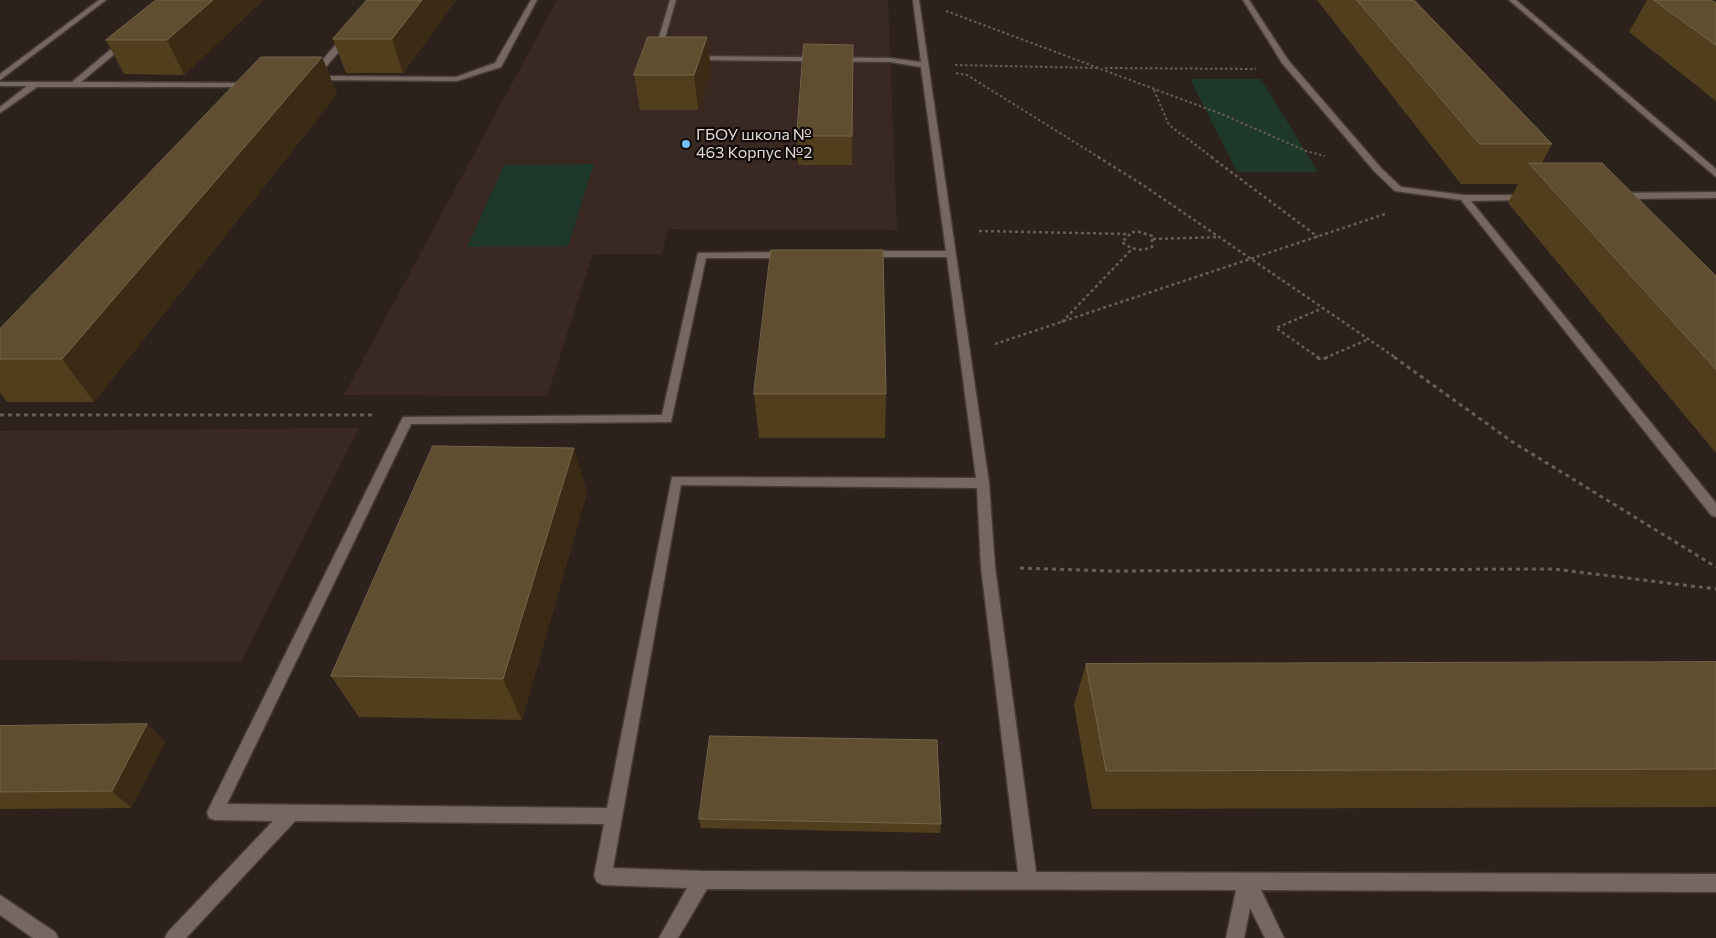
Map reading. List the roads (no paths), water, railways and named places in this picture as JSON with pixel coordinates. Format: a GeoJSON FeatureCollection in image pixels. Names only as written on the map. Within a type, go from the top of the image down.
{"type":"FeatureCollection","features":[{"type":"Feature","properties":{"kind":"lane"},"geometry":{"type":"LineString","coordinates":[[0,78],[103,0]]}},
{"type":"Feature","properties":{"kind":"lane"},"geometry":{"type":"LineString","coordinates":[[308,78],[457,79],[498,65],[534,0]]}},
{"type":"Feature","properties":{"kind":"lane"},"geometry":{"type":"LineString","coordinates":[[665,58],[656,58],[673,0]]}},
{"type":"Feature","properties":{"kind":"lane"},"geometry":{"type":"LineString","coordinates":[[916,0],[983,482],[988,567],[1028,881]]}},
{"type":"Feature","properties":{"kind":"lane"},"geometry":{"type":"LineString","coordinates":[[1246,0],[1292,69],[1378,170],[1398,189],[1464,198],[1532,197]]}},
{"type":"Feature","properties":{"kind":"lane"},"geometry":{"type":"LineString","coordinates":[[1512,0],[1716,174]]}},
{"type":"Feature","properties":{"kind":"lane"},"geometry":{"type":"LineString","coordinates":[[296,73],[322,66],[354,29]]}},
{"type":"Feature","properties":{"kind":"lane"},"geometry":{"type":"LineString","coordinates":[[74,84],[132,36]]}},
{"type":"Feature","properties":{"kind":"lane"},"geometry":{"type":"LineString","coordinates":[[685,58],[890,60],[924,65]]}},
{"type":"Feature","properties":{"kind":"lane"},"geometry":{"type":"LineString","coordinates":[[0,84],[249,87]]}},
{"type":"Feature","properties":{"kind":"lane"},"geometry":{"type":"LineString","coordinates":[[0,111],[35,84]]}},
{"type":"Feature","properties":{"kind":"lane"},"geometry":{"type":"LineString","coordinates":[[1609,196],[1716,195]]}},
{"type":"Feature","properties":{"kind":"lane"},"geometry":{"type":"LineString","coordinates":[[1464,198],[1716,512]]}},
{"type":"Feature","properties":{"kind":"lane"},"geometry":{"type":"LineString","coordinates":[[852,254],[952,254]]}},
{"type":"Feature","properties":{"kind":"lane"},"geometry":{"type":"LineString","coordinates":[[615,816],[215,812],[407,420],[667,419],[702,255],[802,255]]}},
{"type":"Feature","properties":{"kind":"lane"},"geometry":{"type":"LineString","coordinates":[[983,482],[676,480],[603,876],[702,880],[1716,883]]}},
{"type":"Feature","properties":{"kind":"lane"},"geometry":{"type":"LineString","coordinates":[[174,938],[292,812]]}},
{"type":"Feature","properties":{"kind":"lane"},"geometry":{"type":"LineString","coordinates":[[668,938],[702,880]]}},
{"type":"Feature","properties":{"kind":"lane"},"geometry":{"type":"LineString","coordinates":[[1234,938],[1247,882]]}},
{"type":"Feature","properties":{"kind":"lane"},"geometry":{"type":"LineString","coordinates":[[1247,882],[1275,938]]}},
{"type":"Feature","properties":{"kind":"lane"},"geometry":{"type":"LineString","coordinates":[[0,904],[49,938]]}},
{"type":"Feature","properties":{"kind":"place","name":"ГБОУ школа № 463 Корпус №2"},"geometry":{"type":"Point","coordinates":[686,144]}}]}
